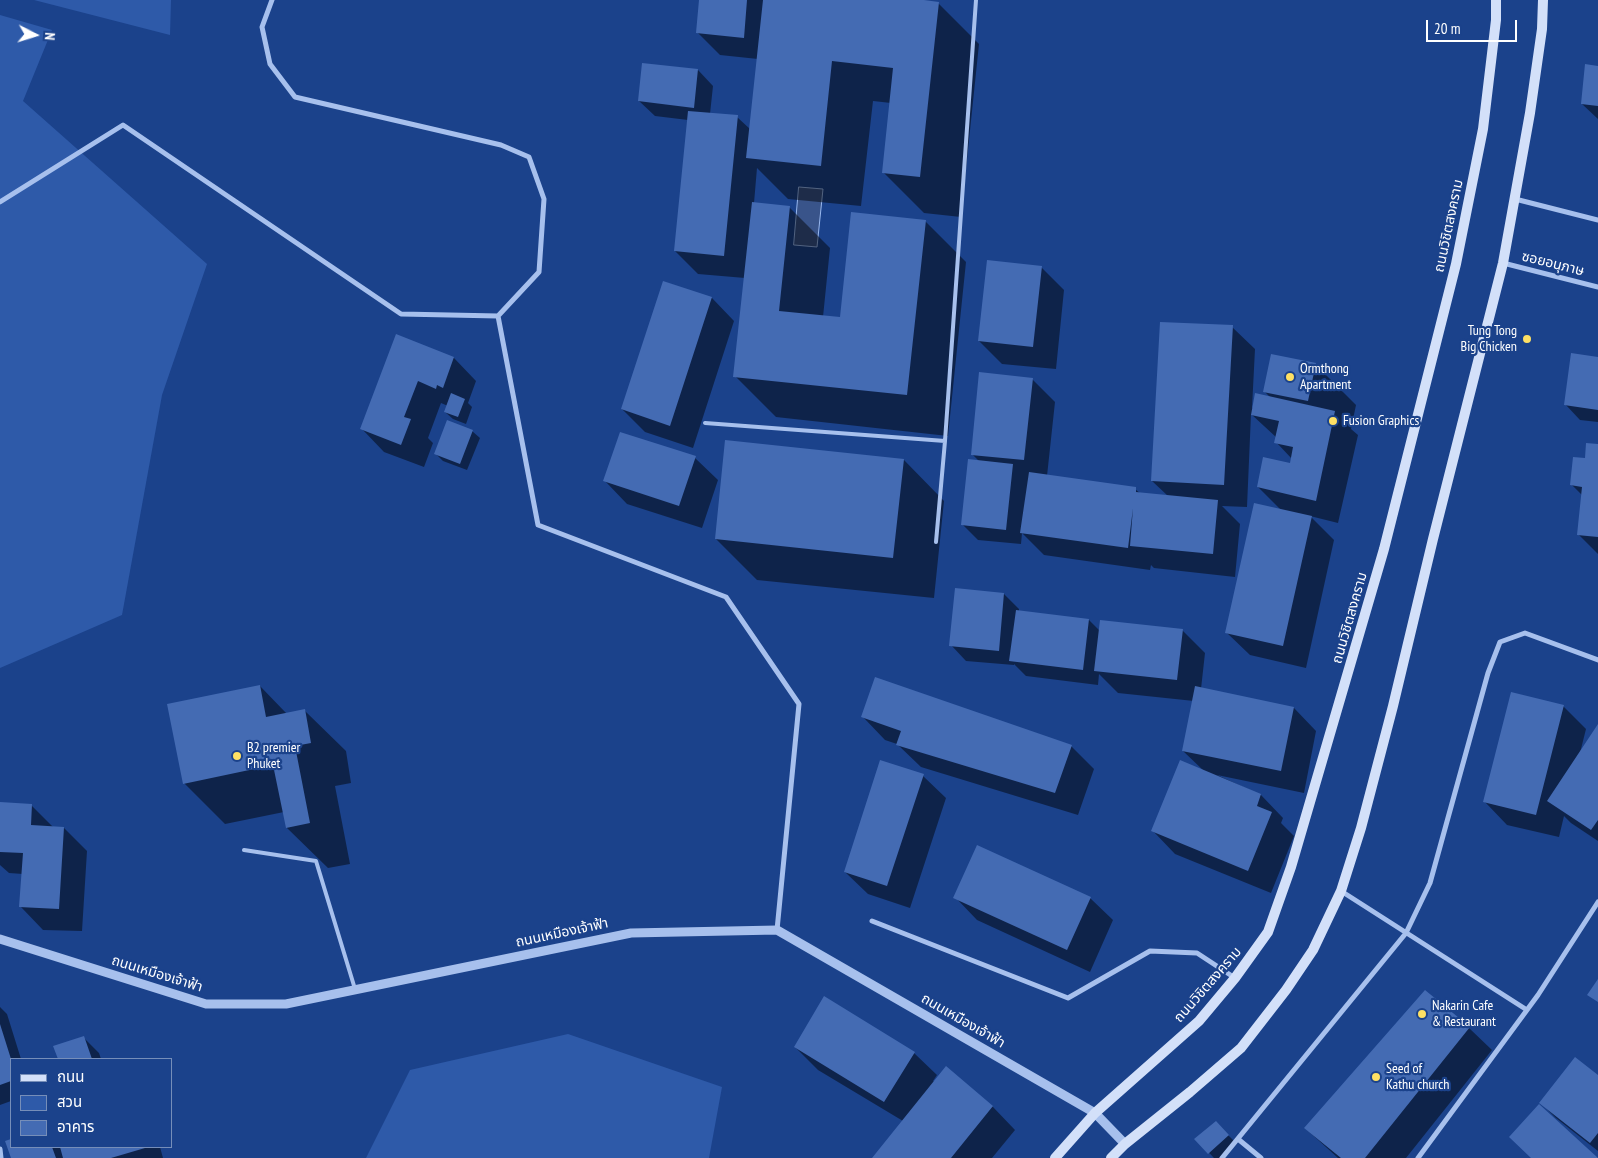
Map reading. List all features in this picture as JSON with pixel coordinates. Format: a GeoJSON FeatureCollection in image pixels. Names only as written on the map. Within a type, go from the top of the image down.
{"type":"FeatureCollection","features":[{"type":"Feature","properties":{"kind":"main road","name":"ถนนวิชิตสงคราม"},"geometry":{"type":"LineString","coordinates":[[1054,1158],[1095,1113],[1199,1021],[1236,978],[1268,932],[1272,923],[1291,867],[1384,549],[1456,264],[1483,129],[1496,20],[1496,0]]}},
{"type":"Feature","properties":{"kind":"main road"},"geometry":{"type":"LineString","coordinates":[[1111,1158],[1125,1144],[1241,1048],[1286,990],[1313,950],[1341,891],[1361,828],[1393,706],[1503,263],[1530,113],[1542,28],[1543,0]]}},
{"type":"Feature","properties":{"kind":"street"},"geometry":{"type":"LineString","coordinates":[[0,202],[123,125],[401,314],[498,316],[539,272],[544,199],[529,158],[501,145],[295,97],[270,64],[262,27],[272,0]]}},
{"type":"Feature","properties":{"kind":"street"},"geometry":{"type":"LineString","coordinates":[[1515,199],[1598,220]]}},
{"type":"Feature","properties":{"kind":"street","name":"ซอยอนุภาษ"},"geometry":{"type":"LineString","coordinates":[[1503,263],[1598,287]]}},
{"type":"Feature","properties":{"kind":"street"},"geometry":{"type":"LineString","coordinates":[[498,316],[538,525],[726,596],[799,704],[778,930]]}},
{"type":"Feature","properties":{"kind":"street"},"geometry":{"type":"LineString","coordinates":[[1222,1158],[1406,933],[1430,883],[1488,673],[1500,642],[1525,633],[1598,660]]}},
{"type":"Feature","properties":{"kind":"street"},"geometry":{"type":"LineString","coordinates":[[1341,891],[1527,1010]]}},
{"type":"Feature","properties":{"kind":"street"},"geometry":{"type":"LineString","coordinates":[[1418,1158],[1527,1010],[1598,902]]}},
{"type":"Feature","properties":{"kind":"street"},"geometry":{"type":"LineString","coordinates":[[872,920],[1068,998],[1150,951],[1197,953],[1236,978]]}},
{"type":"Feature","properties":{"kind":"street","name":"ถนนเหมืองเจ้าฟ้า"},"geometry":{"type":"LineString","coordinates":[[0,939],[206,1004],[286,1004],[631,933],[778,930],[1095,1113],[1125,1144]]}},
{"type":"Feature","properties":{"kind":"street"},"geometry":{"type":"LineString","coordinates":[[1238,1139],[1261,1158]]}},
{"type":"Feature","properties":{"kind":"street"},"geometry":{"type":"LineString","coordinates":[[0,1150],[1,1158]]}},
{"type":"Feature","properties":{"kind":"lane"},"geometry":{"type":"LineString","coordinates":[[936,542],[945,441],[976,0]]}},
{"type":"Feature","properties":{"kind":"lane"},"geometry":{"type":"LineString","coordinates":[[705,423],[945,441]]}},
{"type":"Feature","properties":{"kind":"lane"},"geometry":{"type":"LineString","coordinates":[[244,850],[316,861],[355,989]]}},
{"type":"Feature","properties":{"kind":"green space"},"geometry":{"type":"Polygon","coordinates":[[[34,0],[171,0],[170,35],[34,0]]]}},
{"type":"Feature","properties":{"kind":"green space"},"geometry":{"type":"Polygon","coordinates":[[[0,15],[52,30],[23,101],[207,264],[162,395],[122,615],[0,668],[0,15]]]}},
{"type":"Feature","properties":{"kind":"green space"},"geometry":{"type":"Polygon","coordinates":[[[568,1034],[722,1087],[709,1158],[366,1158],[410,1070],[568,1034]]]}},
{"type":"Feature","properties":{"kind":"shaded area"},"geometry":{"type":"Polygon","coordinates":[[[799,187],[823,189],[817,247],[794,245],[799,187]]]}},
{"type":"Feature","properties":{"kind":"building"},"geometry":{"type":"Polygon","coordinates":[[[699,0],[747,0],[744,38],[696,33],[699,0]]]}},
{"type":"Feature","properties":{"kind":"building"},"geometry":{"type":"Polygon","coordinates":[[[763,0],[924,0],[939,2],[920,177],[882,173],[893,68],[832,61],[821,166],[746,158],[763,0]]]}},
{"type":"Feature","properties":{"kind":"building"},"geometry":{"type":"Polygon","coordinates":[[[642,63],[698,69],[694,108],[638,101],[642,63]]]}},
{"type":"Feature","properties":{"kind":"building"},"geometry":{"type":"Polygon","coordinates":[[[1585,64],[1598,66],[1598,106],[1581,104],[1585,64]]]}},
{"type":"Feature","properties":{"kind":"building"},"geometry":{"type":"Polygon","coordinates":[[[688,111],[738,115],[724,256],[674,251],[688,111]]]}},
{"type":"Feature","properties":{"kind":"building"},"geometry":{"type":"Polygon","coordinates":[[[752,202],[790,206],[779,311],[840,317],[851,212],[926,220],[907,395],[733,377],[752,202]]]}},
{"type":"Feature","properties":{"kind":"building"},"geometry":{"type":"Polygon","coordinates":[[[987,260],[1042,266],[1033,347],[978,341],[987,260]]]}},
{"type":"Feature","properties":{"kind":"building"},"geometry":{"type":"Polygon","coordinates":[[[663,281],[712,297],[670,426],[621,409],[663,281]]]}},
{"type":"Feature","properties":{"kind":"building"},"geometry":{"type":"Polygon","coordinates":[[[1160,322],[1233,325],[1224,485],[1151,481],[1160,322]]]}},
{"type":"Feature","properties":{"kind":"building"},"geometry":{"type":"Polygon","coordinates":[[[396,334],[454,357],[443,388],[437,385],[436,389],[418,381],[404,417],[411,419],[401,445],[360,429],[396,334]]]}},
{"type":"Feature","properties":{"kind":"building"},"geometry":{"type":"Polygon","coordinates":[[[1571,353],[1598,357],[1598,410],[1564,405],[1571,353]]]}},
{"type":"Feature","properties":{"kind":"building","name":"Ormthong Apartment"},"geometry":{"type":"Polygon","coordinates":[[[1271,354],[1316,363],[1308,401],[1263,392],[1271,354]]]}},
{"type":"Feature","properties":{"kind":"building"},"geometry":{"type":"Polygon","coordinates":[[[979,372],[1033,378],[1024,460],[971,455],[979,372]]]}},
{"type":"Feature","properties":{"kind":"building"},"geometry":{"type":"Polygon","coordinates":[[[451,393],[465,399],[458,417],[444,412],[451,393]]]}},
{"type":"Feature","properties":{"kind":"building"},"geometry":{"type":"Polygon","coordinates":[[[1255,393],[1335,411],[1316,501],[1257,487],[1263,457],[1290,463],[1293,447],[1274,443],[1279,421],[1251,415],[1255,393]]]}},
{"type":"Feature","properties":{"kind":"building"},"geometry":{"type":"Polygon","coordinates":[[[447,420],[473,430],[460,464],[434,454],[447,420]]]}},
{"type":"Feature","properties":{"kind":"building"},"geometry":{"type":"Polygon","coordinates":[[[620,432],[696,456],[679,506],[603,481],[620,432]]]}},
{"type":"Feature","properties":{"kind":"building"},"geometry":{"type":"Polygon","coordinates":[[[725,440],[904,459],[893,558],[715,539],[725,440]]]}},
{"type":"Feature","properties":{"kind":"building"},"geometry":{"type":"Polygon","coordinates":[[[1586,443],[1598,444],[1598,537],[1577,535],[1582,487],[1570,485],[1573,457],[1585,458],[1586,443]]]}},
{"type":"Feature","properties":{"kind":"building"},"geometry":{"type":"Polygon","coordinates":[[[968,459],[1013,464],[1006,530],[961,525],[968,459]]]}},
{"type":"Feature","properties":{"kind":"building"},"geometry":{"type":"Polygon","coordinates":[[[1029,472],[1136,487],[1136,492],[1218,500],[1213,554],[1130,546],[1133,508],[1128,548],[1020,533],[1029,472]]]}},
{"type":"Feature","properties":{"kind":"building"},"geometry":{"type":"Polygon","coordinates":[[[1254,503],[1312,516],[1283,646],[1225,633],[1254,503]]]}},
{"type":"Feature","properties":{"kind":"building"},"geometry":{"type":"Polygon","coordinates":[[[955,588],[1004,593],[999,651],[949,646],[955,588]]]}},
{"type":"Feature","properties":{"kind":"building"},"geometry":{"type":"Polygon","coordinates":[[[1016,610],[1089,619],[1083,670],[1009,661],[1016,610]]]}},
{"type":"Feature","properties":{"kind":"building"},"geometry":{"type":"Polygon","coordinates":[[[1100,620],[1183,629],[1177,680],[1094,671],[1100,620]]]}},
{"type":"Feature","properties":{"kind":"building"},"geometry":{"type":"Polygon","coordinates":[[[875,677],[1072,745],[1055,793],[896,745],[901,731],[861,717],[875,677]]]}},
{"type":"Feature","properties":{"kind":"building","name":"B2 premier Phuket"},"geometry":{"type":"Polygon","coordinates":[[[260,685],[266,717],[305,709],[311,743],[295,746],[310,823],[286,828],[273,765],[183,784],[167,704],[260,685]]]}},
{"type":"Feature","properties":{"kind":"building"},"geometry":{"type":"Polygon","coordinates":[[[1195,686],[1294,707],[1281,771],[1182,751],[1195,686]]]}},
{"type":"Feature","properties":{"kind":"building"},"geometry":{"type":"Polygon","coordinates":[[[1511,692],[1564,705],[1536,815],[1483,802],[1511,692]]]}},
{"type":"Feature","properties":{"kind":"building"},"geometry":{"type":"Polygon","coordinates":[[[1598,724],[1598,820],[1591,830],[1547,801],[1598,724]]]}},
{"type":"Feature","properties":{"kind":"building"},"geometry":{"type":"Polygon","coordinates":[[[880,760],[924,774],[887,886],[844,872],[880,760]]]}},
{"type":"Feature","properties":{"kind":"building"},"geometry":{"type":"Polygon","coordinates":[[[1180,760],[1261,794],[1257,806],[1272,812],[1248,871],[1151,831],[1180,760]]]}},
{"type":"Feature","properties":{"kind":"building"},"geometry":{"type":"Polygon","coordinates":[[[0,802],[32,804],[31,825],[64,827],[59,909],[19,907],[23,853],[0,852],[0,802]]]}},
{"type":"Feature","properties":{"kind":"building"},"geometry":{"type":"Polygon","coordinates":[[[977,845],[1091,897],[1067,950],[953,898],[977,845]]]}},
{"type":"Feature","properties":{"kind":"building"},"geometry":{"type":"Polygon","coordinates":[[[1598,979],[1598,1002],[1587,995],[1598,979]]]}},
{"type":"Feature","properties":{"kind":"building"},"geometry":{"type":"Polygon","coordinates":[[[1425,990],[1470,1027],[1365,1158],[1341,1158],[1304,1128],[1425,990]]]}},
{"type":"Feature","properties":{"kind":"building"},"geometry":{"type":"Polygon","coordinates":[[[824,996],[915,1052],[884,1102],[794,1047],[824,996]]]}},
{"type":"Feature","properties":{"kind":"building"},"geometry":{"type":"Polygon","coordinates":[[[0,1024],[11,1058],[10,1081],[0,1085],[0,1024]]]}},
{"type":"Feature","properties":{"kind":"building"},"geometry":{"type":"Polygon","coordinates":[[[84,1036],[92,1058],[58,1058],[53,1046],[84,1036]]]}},
{"type":"Feature","properties":{"kind":"building"},"geometry":{"type":"Polygon","coordinates":[[[1575,1057],[1598,1075],[1598,1133],[1590,1143],[1539,1103],[1575,1057]]]}},
{"type":"Feature","properties":{"kind":"building"},"geometry":{"type":"Polygon","coordinates":[[[946,1066],[993,1106],[951,1158],[872,1158],[946,1066]]]}},
{"type":"Feature","properties":{"kind":"building"},"geometry":{"type":"Polygon","coordinates":[[[1539,1104],[1598,1158],[1531,1158],[1509,1137],[1539,1104]]]}},
{"type":"Feature","properties":{"kind":"building"},"geometry":{"type":"Polygon","coordinates":[[[1216,1121],[1229,1135],[1208,1154],[1194,1139],[1216,1121]]]}},
{"type":"Feature","properties":{"kind":"building"},"geometry":{"type":"Polygon","coordinates":[[[10,1139],[10,1148],[52,1148],[56,1158],[11,1158],[5,1141],[10,1139]]]}},
{"type":"Feature","properties":{"kind":"building"},"geometry":{"type":"Polygon","coordinates":[[[60,1148],[145,1148],[111,1158],[63,1158],[60,1148]]]}},
{"type":"Feature","properties":{"kind":"place","name":"Tung Tong Big Chicken"},"geometry":{"type":"Point","coordinates":[1527,339]}},
{"type":"Feature","properties":{"kind":"place","name":"Ormthong Apartment"},"geometry":{"type":"Point","coordinates":[1290,377]}},
{"type":"Feature","properties":{"kind":"place","name":"Fusion Graphics"},"geometry":{"type":"Point","coordinates":[1333,421]}},
{"type":"Feature","properties":{"kind":"place","name":"B2 premier Phuket"},"geometry":{"type":"Point","coordinates":[237,756]}},
{"type":"Feature","properties":{"kind":"place","name":"Nakarin Cafe & Restaurant"},"geometry":{"type":"Point","coordinates":[1422,1014]}},
{"type":"Feature","properties":{"kind":"place","name":"Seed of Kathu church"},"geometry":{"type":"Point","coordinates":[1376,1077]}}]}
